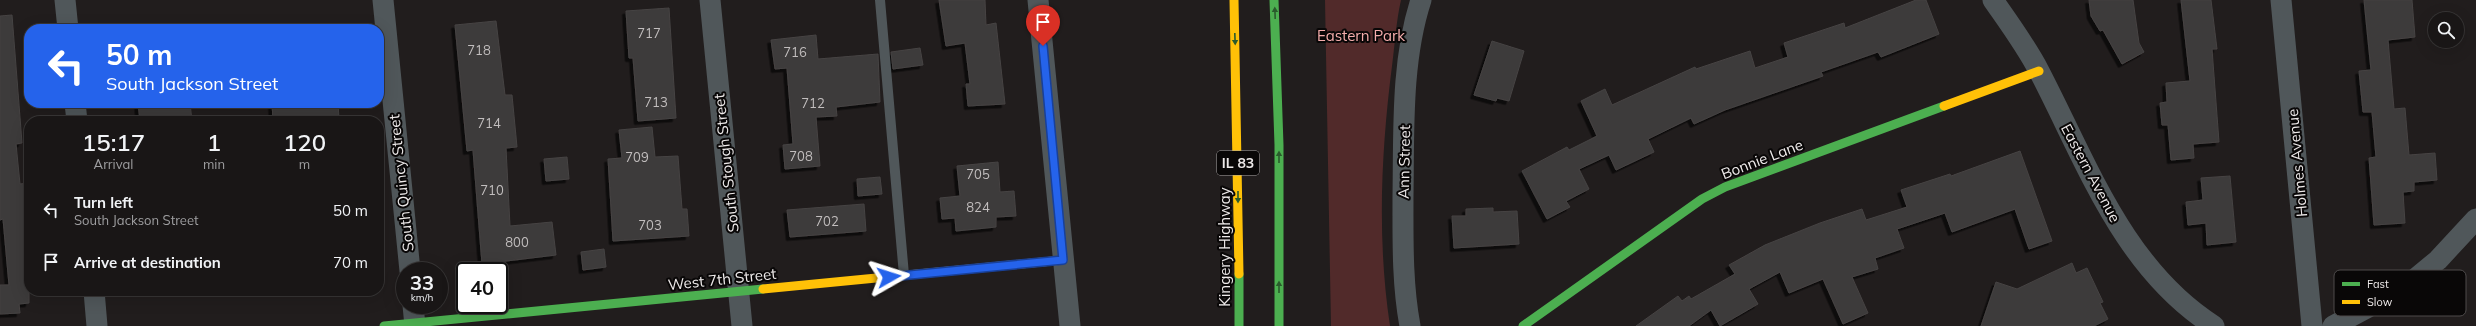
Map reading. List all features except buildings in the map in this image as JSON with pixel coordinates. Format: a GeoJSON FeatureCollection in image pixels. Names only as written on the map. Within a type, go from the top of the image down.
{"type":"FeatureCollection","features":[{"type":"Feature","properties":{"kind":"main road","name":"Kingery Highway"},"geometry":{"type":"LineString","coordinates":[[1234,0],[1237,88],[1239,326]]}},
{"type":"Feature","properties":{"kind":"main road","name":"IL 83"},"geometry":{"type":"LineString","coordinates":[[1274,0],[1279,145],[1279,326]]}},
{"type":"Feature","properties":{"kind":"main road","name":"Bonnie Lane"},"geometry":{"type":"LineString","coordinates":[[1523,326],[1702,198],[1725,187],[2039,71]]}},
{"type":"Feature","properties":{"kind":"main road","name":"West 7th Street"},"geometry":{"type":"LineString","coordinates":[[384,326],[414,318],[739,291],[1063,260]]}},
{"type":"Feature","properties":{"kind":"street"},"geometry":{"type":"LineString","coordinates":[[65,0],[67,24]]}},
{"type":"Feature","properties":{"kind":"street","name":"South Quincy Street"},"geometry":{"type":"LineString","coordinates":[[383,0],[409,262]]}},
{"type":"Feature","properties":{"kind":"street","name":"South Stough Street"},"geometry":{"type":"LineString","coordinates":[[710,0],[742,326]]}},
{"type":"Feature","properties":{"kind":"street"},"geometry":{"type":"LineString","coordinates":[[1038,0],[1070,326]]}},
{"type":"Feature","properties":{"kind":"street","name":"Ann Street"},"geometry":{"type":"LineString","coordinates":[[1410,326],[1406,308],[1403,245],[1405,103],[1409,55],[1422,0]]}},
{"type":"Feature","properties":{"kind":"street","name":"Eastern Avenue"},"geometry":{"type":"LineString","coordinates":[[1993,0],[2039,71],[2081,158],[2125,236],[2169,292],[2193,312],[2214,326]]}},
{"type":"Feature","properties":{"kind":"street","name":"Holmes Avenue"},"geometry":{"type":"LineString","coordinates":[[2281,0],[2312,326]]}},
{"type":"Feature","properties":{"kind":"street"},"geometry":{"type":"LineString","coordinates":[[2426,270],[2438,260],[2476,219]]}},
{"type":"Feature","properties":{"kind":"street"},"geometry":{"type":"LineString","coordinates":[[94,296],[97,326]]}},
{"type":"Feature","properties":{"kind":"street"},"geometry":{"type":"LineString","coordinates":[[2333,326],[2352,316]]}},
{"type":"Feature","properties":{"kind":"lane"},"geometry":{"type":"LineString","coordinates":[[880,0],[904,275]]}},
{"type":"Feature","properties":{"kind":"green space","name":"Eastern Park"},"geometry":{"type":"Polygon","coordinates":[[[1325,0],[1401,0],[1388,98],[1383,163],[1383,261],[1390,326],[1331,326],[1325,0]]]}},
{"type":"Feature","properties":{"kind":"traffic: fast"},"geometry":{"type":"LineString","coordinates":[[1274,0],[1279,145],[1279,326]]}},
{"type":"Feature","properties":{"kind":"traffic: fast"},"geometry":{"type":"LineString","coordinates":[[1523,326],[1702,199],[1725,187],[1944,106]]}},
{"type":"Feature","properties":{"kind":"traffic: fast"},"geometry":{"type":"LineString","coordinates":[[1239,274],[1239,326]]}},
{"type":"Feature","properties":{"kind":"traffic: fast"},"geometry":{"type":"LineString","coordinates":[[384,326],[763,289]]}},
{"type":"Feature","properties":{"kind":"traffic: slow"},"geometry":{"type":"LineString","coordinates":[[1234,0],[1239,274]]}},
{"type":"Feature","properties":{"kind":"traffic: slow"},"geometry":{"type":"LineString","coordinates":[[1944,106],[2039,71]]}},
{"type":"Feature","properties":{"kind":"traffic: slow"},"geometry":{"type":"LineString","coordinates":[[763,289],[1063,260]]}},
{"type":"Feature","properties":{"kind":"route"},"geometry":{"type":"LineString","coordinates":[[889,277],[1063,260],[1043,46]]}}]}
